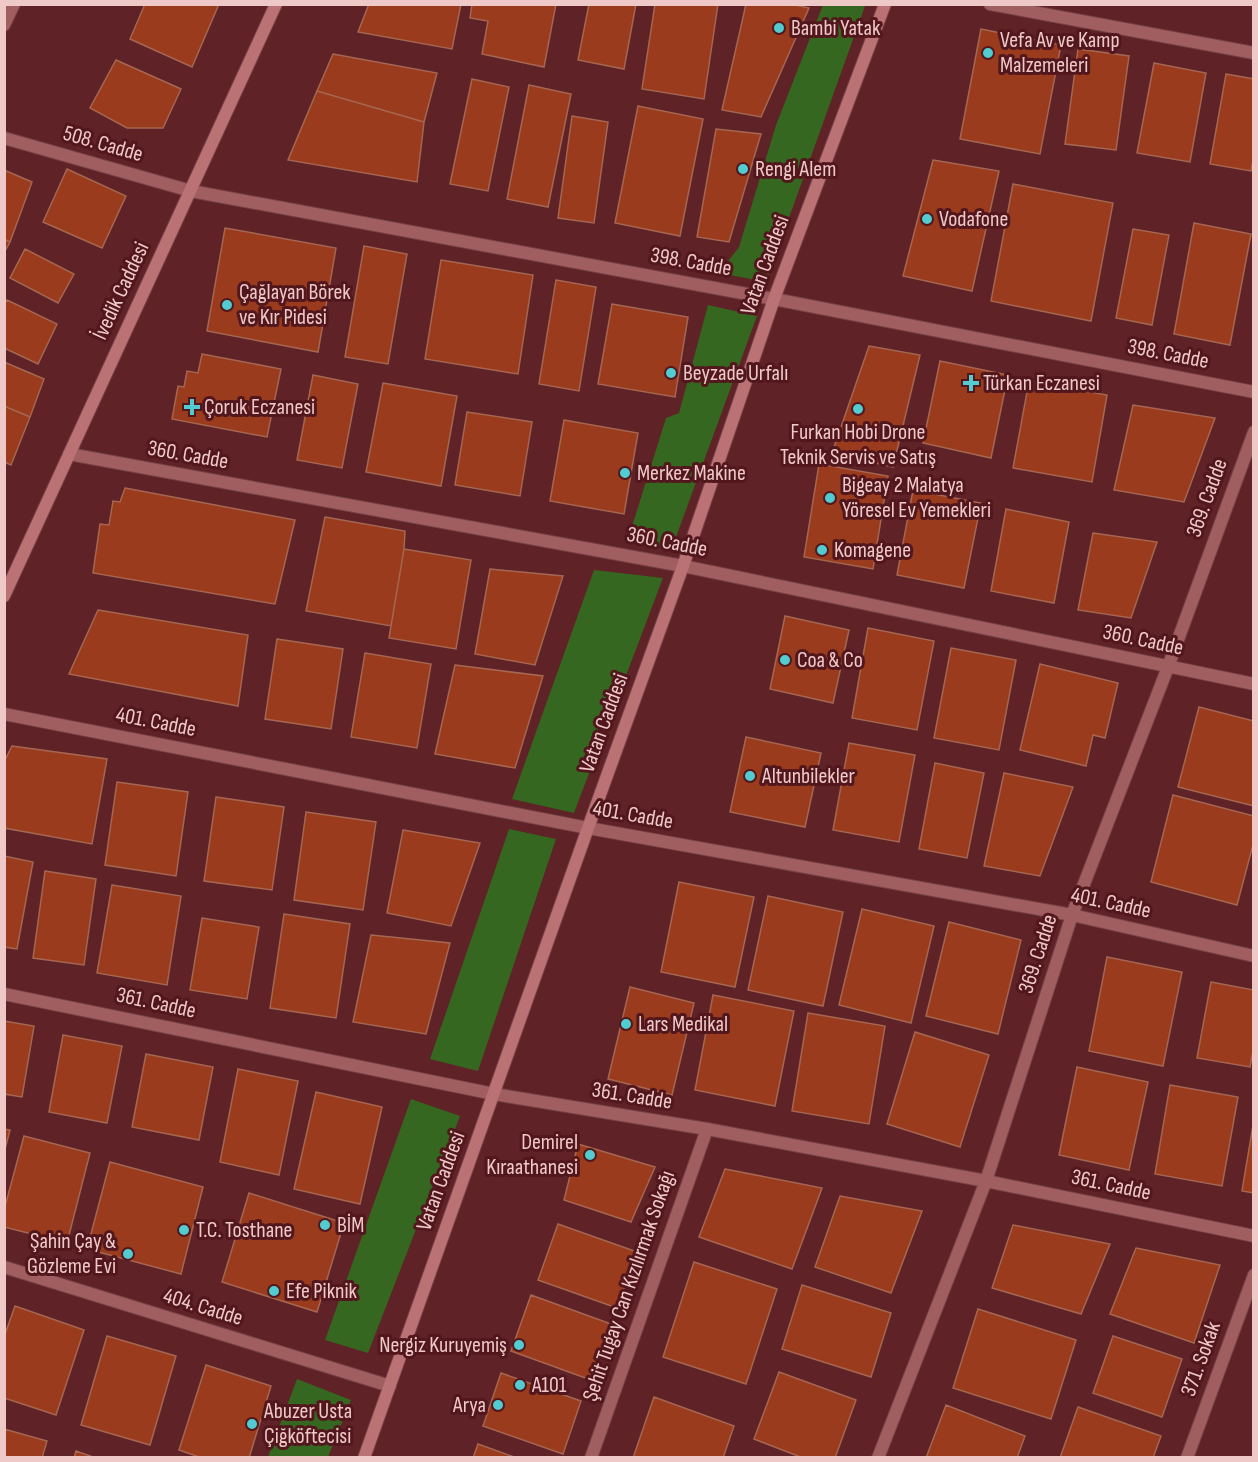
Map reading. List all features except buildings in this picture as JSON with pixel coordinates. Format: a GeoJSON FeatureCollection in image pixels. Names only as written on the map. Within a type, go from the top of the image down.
{"type":"FeatureCollection","features":[{"type":"Feature","properties":{"kind":"main road","name":"İvedik Caddesi"},"geometry":{"type":"LineString","coordinates":[[4,596],[276,4]]}},
{"type":"Feature","properties":{"kind":"main road","name":"Vatan Caddesi"},"geometry":{"type":"LineString","coordinates":[[364,1458],[683,566],[774,299],[885,4]]}},
{"type":"Feature","properties":{"kind":"street"},"geometry":{"type":"LineString","coordinates":[[4,25],[14,4]]}},
{"type":"Feature","properties":{"kind":"street"},"geometry":{"type":"LineString","coordinates":[[990,4],[1254,53]]}},
{"type":"Feature","properties":{"kind":"street","name":"508. Cadde"},"geometry":{"type":"LineString","coordinates":[[4,138],[190,191]]}},
{"type":"Feature","properties":{"kind":"street","name":"398. Cadde"},"geometry":{"type":"LineString","coordinates":[[190,191],[774,299],[1254,392]]}},
{"type":"Feature","properties":{"kind":"street","name":"369. Cadde"},"geometry":{"type":"LineString","coordinates":[[878,1458],[986,1181],[1072,915],[1168,667],[1254,432]]}},
{"type":"Feature","properties":{"kind":"street","name":"360. Cadde"},"geometry":{"type":"LineString","coordinates":[[69,454],[683,566],[1254,684]]}},
{"type":"Feature","properties":{"kind":"street","name":"401. Cadde"},"geometry":{"type":"LineString","coordinates":[[4,714],[588,828],[1072,915],[1254,956]]}},
{"type":"Feature","properties":{"kind":"street","name":"361. Cadde"},"geometry":{"type":"LineString","coordinates":[[4,994],[494,1094],[707,1129],[986,1181],[1254,1236]]}},
{"type":"Feature","properties":{"kind":"street","name":"Şehit Tugay Can Kızılırmak Sokağı"},"geometry":{"type":"LineString","coordinates":[[591,1458],[707,1129]]}},
{"type":"Feature","properties":{"kind":"street","name":"404. Cadde"},"geometry":{"type":"LineString","coordinates":[[4,1267],[390,1386]]}},
{"type":"Feature","properties":{"kind":"street","name":"371. Sokak"},"geometry":{"type":"LineString","coordinates":[[1187,1458],[1254,1275]]}},
{"type":"Feature","properties":{"kind":"green space"},"geometry":{"type":"Polygon","coordinates":[[[823,5],[865,6],[766,282],[719,273],[739,247],[776,125],[823,5]]]}},
{"type":"Feature","properties":{"kind":"green space"},"geometry":{"type":"Polygon","coordinates":[[[708,305],[757,316],[672,548],[628,539],[666,418],[679,413],[708,305]]]}},
{"type":"Feature","properties":{"kind":"green space"},"geometry":{"type":"Polygon","coordinates":[[[594,570],[663,578],[574,813],[512,799],[594,570]]]}},
{"type":"Feature","properties":{"kind":"green space"},"geometry":{"type":"Polygon","coordinates":[[[509,829],[556,839],[478,1071],[430,1059],[509,829]]]}},
{"type":"Feature","properties":{"kind":"green space"},"geometry":{"type":"Polygon","coordinates":[[[411,1099],[460,1116],[368,1353],[325,1340],[411,1099]]]}},
{"type":"Feature","properties":{"kind":"green space"},"geometry":{"type":"Polygon","coordinates":[[[297,1379],[351,1400],[328,1457],[268,1457],[297,1379]]]}},
{"type":"Feature","properties":{"kind":"place","name":"Bambi Yatak"},"geometry":{"type":"Point","coordinates":[779,28]}},
{"type":"Feature","properties":{"kind":"place","name":"Vefa Av ve Kamp Malzemeleri"},"geometry":{"type":"Point","coordinates":[988,53]}},
{"type":"Feature","properties":{"kind":"place","name":"Rengi Alem"},"geometry":{"type":"Point","coordinates":[743,169]}},
{"type":"Feature","properties":{"kind":"place","name":"Vodafone"},"geometry":{"type":"Point","coordinates":[927,219]}},
{"type":"Feature","properties":{"kind":"place","name":"Çağlayan Börek ve Kır Pidesi"},"geometry":{"type":"Point","coordinates":[227,305]}},
{"type":"Feature","properties":{"kind":"place","name":"Beyzade Urfalı"},"geometry":{"type":"Point","coordinates":[671,373]}},
{"type":"Feature","properties":{"kind":"place","name":"Türkan Eczanesi"},"geometry":{"type":"Point","coordinates":[971,383]}},
{"type":"Feature","properties":{"kind":"place","name":"Çoruk Eczanesi"},"geometry":{"type":"Point","coordinates":[192,407]}},
{"type":"Feature","properties":{"kind":"place","name":"Furkan Hobi Drone Teknik Servis ve Satış"},"geometry":{"type":"Point","coordinates":[858,409]}},
{"type":"Feature","properties":{"kind":"place","name":"Merkez Makine"},"geometry":{"type":"Point","coordinates":[625,473]}},
{"type":"Feature","properties":{"kind":"place","name":"Bigeay 2 Malatya Yöresel Ev Yemekleri"},"geometry":{"type":"Point","coordinates":[830,498]}},
{"type":"Feature","properties":{"kind":"place","name":"Komagene"},"geometry":{"type":"Point","coordinates":[822,550]}},
{"type":"Feature","properties":{"kind":"place","name":"Coa & Co"},"geometry":{"type":"Point","coordinates":[785,660]}},
{"type":"Feature","properties":{"kind":"place","name":"Altunbilekler"},"geometry":{"type":"Point","coordinates":[750,776]}},
{"type":"Feature","properties":{"kind":"place","name":"Lars Medikal"},"geometry":{"type":"Point","coordinates":[626,1024]}},
{"type":"Feature","properties":{"kind":"place","name":"Demirel Kıraathanesi"},"geometry":{"type":"Point","coordinates":[590,1155]}},
{"type":"Feature","properties":{"kind":"place","name":"BİM"},"geometry":{"type":"Point","coordinates":[325,1225]}},
{"type":"Feature","properties":{"kind":"place","name":"T.C. Tosthane"},"geometry":{"type":"Point","coordinates":[184,1230]}},
{"type":"Feature","properties":{"kind":"place","name":"Şahin Çay & Gözleme Evi"},"geometry":{"type":"Point","coordinates":[128,1254]}},
{"type":"Feature","properties":{"kind":"place","name":"Efe Piknik"},"geometry":{"type":"Point","coordinates":[274,1291]}},
{"type":"Feature","properties":{"kind":"place","name":"Nergiz Kuruyemiş"},"geometry":{"type":"Point","coordinates":[519,1345]}},
{"type":"Feature","properties":{"kind":"place","name":"A101"},"geometry":{"type":"Point","coordinates":[520,1385]}},
{"type":"Feature","properties":{"kind":"place","name":"Arya"},"geometry":{"type":"Point","coordinates":[498,1405]}},
{"type":"Feature","properties":{"kind":"place","name":"Abuzer Usta Çiğköftecisi"},"geometry":{"type":"Point","coordinates":[252,1424]}}]}
